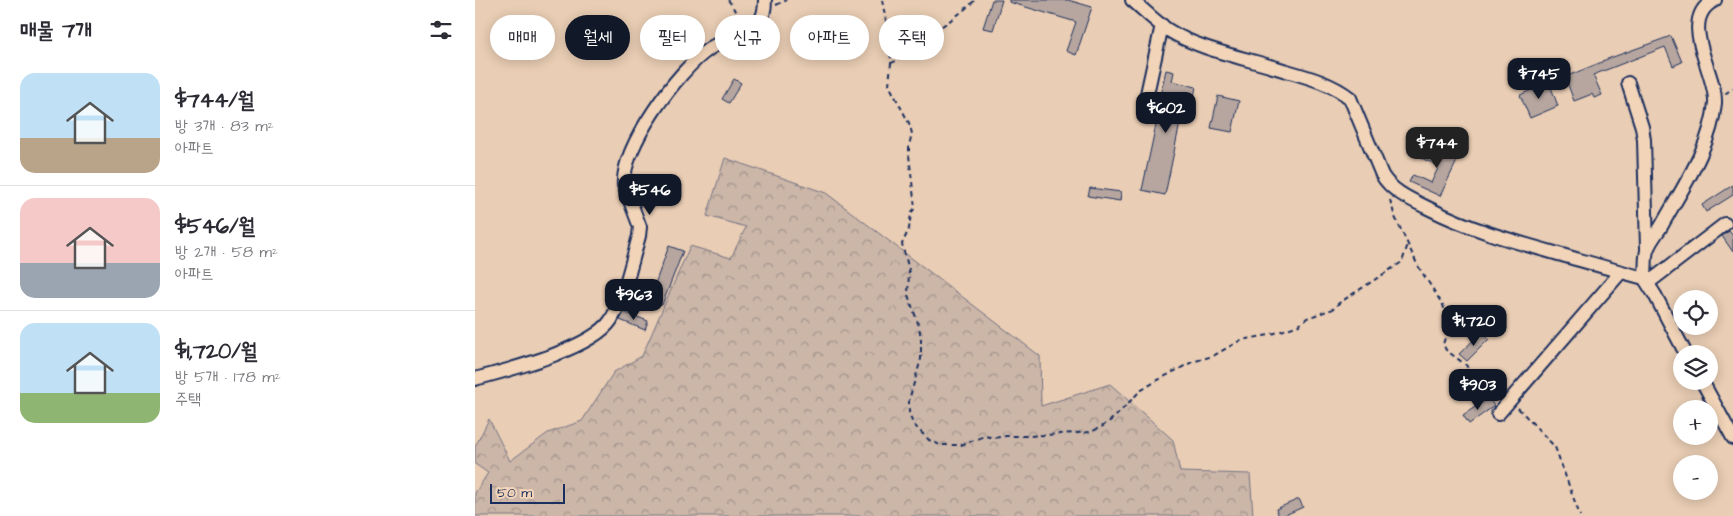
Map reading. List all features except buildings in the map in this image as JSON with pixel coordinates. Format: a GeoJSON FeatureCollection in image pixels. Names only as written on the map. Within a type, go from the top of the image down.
{"type":"FeatureCollection","features":[{"type":"Feature","properties":{"kind":"street"},"geometry":{"type":"LineString","coordinates":[[762,15],[765,0]]}},
{"type":"Feature","properties":{"kind":"street"},"geometry":{"type":"LineString","coordinates":[[1133,0],[1162,25],[1181,36],[1214,49],[1304,76],[1335,88],[1351,98],[1382,176],[1388,184],[1413,201],[1473,228],[1646,280]]}},
{"type":"Feature","properties":{"kind":"street"},"geometry":{"type":"LineString","coordinates":[[1647,248],[1686,181],[1709,136],[1715,102],[1714,90],[1700,46],[1699,24],[1705,8],[1715,0]]}},
{"type":"Feature","properties":{"kind":"street"},"geometry":{"type":"LineString","coordinates":[[1147,94],[1162,25]]}},
{"type":"Feature","properties":{"kind":"street"},"geometry":{"type":"LineString","coordinates":[[475,378],[537,362],[589,338],[605,327],[619,304],[639,236],[639,227],[624,186],[623,178],[628,162],[645,126],[668,91],[696,60],[715,45]]}},
{"type":"Feature","properties":{"kind":"street"},"geometry":{"type":"LineString","coordinates":[[1628,83],[1642,127],[1644,140],[1646,280],[1681,345]]}},
{"type":"Feature","properties":{"kind":"street"},"geometry":{"type":"LineString","coordinates":[[1646,280],[1725,224]]}},
{"type":"Feature","properties":{"kind":"street"},"geometry":{"type":"LineString","coordinates":[[1500,412],[1621,272]]}},
{"type":"Feature","properties":{"kind":"street"},"geometry":{"type":"LineString","coordinates":[[1707,390],[1733,438]]}},
{"type":"Feature","properties":{"kind":"path"},"geometry":{"type":"LineString","coordinates":[[728,0],[736,15]]}},
{"type":"Feature","properties":{"kind":"path"},"geometry":{"type":"LineString","coordinates":[[882,0],[890,42],[889,85],[910,125],[912,134],[909,155],[915,208],[911,213],[909,229],[903,244],[909,270],[907,295],[919,326],[921,359],[909,400],[909,413],[913,424],[929,440],[940,445],[961,445],[985,436],[994,438],[1091,432],[1115,417],[1147,386],[1192,362],[1213,356],[1241,340],[1269,335],[1299,325],[1307,318],[1333,309],[1339,303],[1402,262],[1407,244]]}},
{"type":"Feature","properties":{"kind":"path"},"geometry":{"type":"LineString","coordinates":[[891,63],[899,60],[935,30],[959,15],[975,0]]}},
{"type":"Feature","properties":{"kind":"path"},"geometry":{"type":"LineString","coordinates":[[1388,184],[1391,205],[1407,244],[1418,266],[1443,305],[1449,326],[1443,344],[1446,350],[1466,365],[1500,412]]}},
{"type":"Feature","properties":{"kind":"path"},"geometry":{"type":"LineString","coordinates":[[1514,398],[1521,412],[1555,447],[1580,516]]}},
{"type":"Feature","properties":{"kind":"green space"},"geometry":{"type":"Polygon","coordinates":[[[725,158],[826,193],[1040,356],[1041,406],[1110,384],[1173,440],[1180,472],[1250,474],[1253,516],[475,516],[475,493],[488,473],[475,464],[475,447],[489,419],[510,461],[548,433],[582,421],[614,372],[642,356],[690,246],[731,258],[746,227],[707,216],[725,158]]]}}]}
